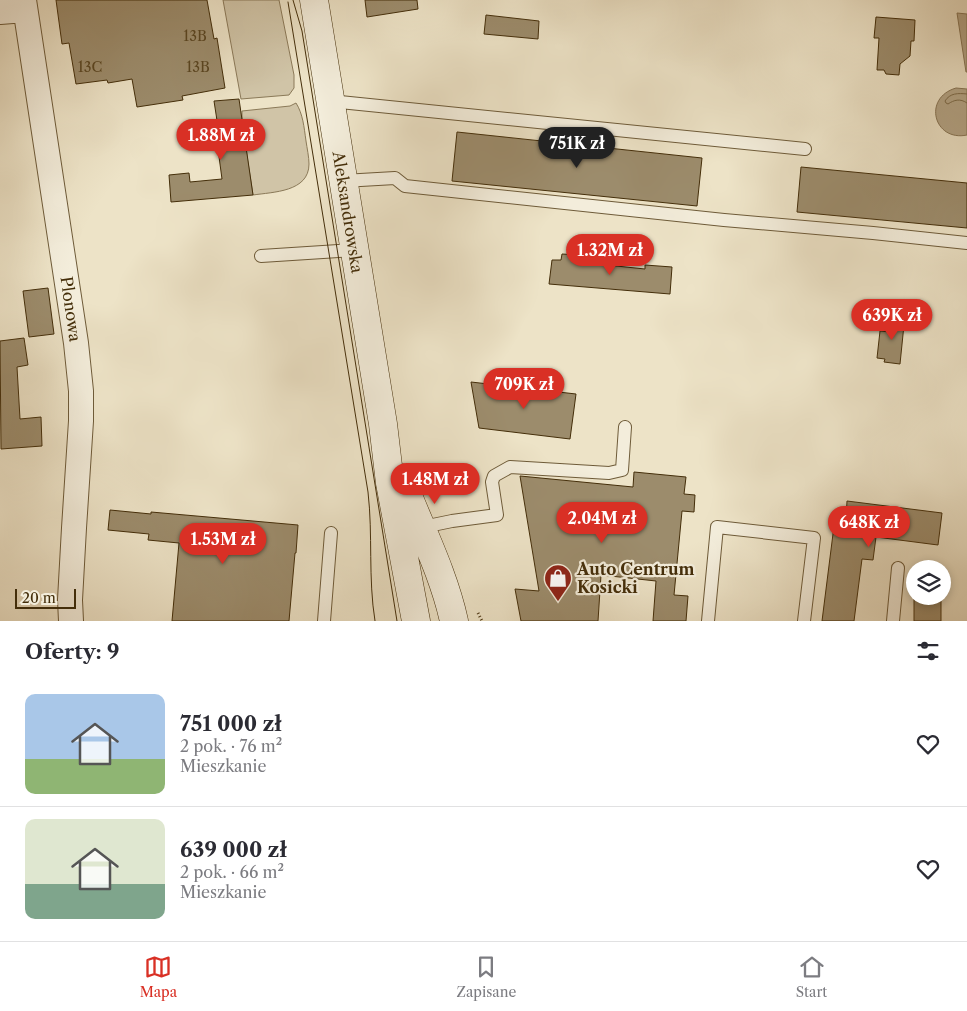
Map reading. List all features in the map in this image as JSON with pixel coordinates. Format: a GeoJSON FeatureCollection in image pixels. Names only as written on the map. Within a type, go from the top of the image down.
{"type":"FeatureCollection","features":[{"type":"Feature","properties":{"kind":"main road","name":"Aleksandrowska"},"geometry":{"type":"LineString","coordinates":[[314,0],[383,424],[390,483],[411,532],[444,584],[454,621]]}},
{"type":"Feature","properties":{"kind":"main road","name":"Aleksandrowska"},"geometry":{"type":"LineString","coordinates":[[411,532],[416,621]]}},
{"type":"Feature","properties":{"kind":"street"},"geometry":{"type":"LineString","coordinates":[[0,12],[25,5]]}},
{"type":"Feature","properties":{"kind":"street","name":"Plonowa"},"geometry":{"type":"LineString","coordinates":[[25,5],[76,343],[81,391],[81,420],[70,600],[71,621]]}},
{"type":"Feature","properties":{"kind":"lane"},"geometry":{"type":"LineString","coordinates":[[330,101],[805,149]]}},
{"type":"Feature","properties":{"kind":"lane"},"geometry":{"type":"LineString","coordinates":[[343,182],[396,178],[405,186],[724,220],[967,243]]}},
{"type":"Feature","properties":{"kind":"lane"},"geometry":{"type":"LineString","coordinates":[[261,256],[354,250]]}},
{"type":"Feature","properties":{"kind":"lane"},"geometry":{"type":"LineString","coordinates":[[411,532],[452,521],[497,515],[492,482],[494,476],[501,470],[510,467],[609,473],[622,470],[626,427]]}},
{"type":"Feature","properties":{"kind":"lane"},"geometry":{"type":"LineString","coordinates":[[708,621],[718,527],[814,538],[804,621]]}},
{"type":"Feature","properties":{"kind":"lane"},"geometry":{"type":"LineString","coordinates":[[324,621],[331,533]]}},
{"type":"Feature","properties":{"kind":"lane"},"geometry":{"type":"LineString","coordinates":[[893,621],[898,568]]}},
{"type":"Feature","properties":{"kind":"shaded area"},"geometry":{"type":"Polygon","coordinates":[[[223,0],[279,0],[294,75],[294,88],[289,95],[241,99],[223,0]]]}},
{"type":"Feature","properties":{"kind":"shaded area"},"geometry":{"type":"Polygon","coordinates":[[[296,103],[304,126],[309,161],[307,173],[303,180],[288,189],[253,195],[242,123],[242,111],[290,106],[296,103]]]}},
{"type":"Feature","properties":{"kind":"water"},"geometry":{"type":"Polygon","coordinates":[[[957,13],[967,14],[967,72],[966,72],[957,13]]]}},
{"type":"Feature","properties":{"kind":"water"},"geometry":{"type":"Polygon","coordinates":[[[956,88],[967,89],[967,135],[956,135],[947,132],[940,126],[936,118],[936,109],[939,101],[945,93],[956,88]]]}},
{"type":"Feature","properties":{"kind":"building"},"geometry":{"type":"Polygon","coordinates":[[[56,0],[207,0],[214,39],[217,38],[225,88],[182,96],[183,100],[137,107],[132,79],[108,83],[107,80],[76,84],[69,43],[62,44],[56,0]]]}},
{"type":"Feature","properties":{"kind":"building"},"geometry":{"type":"Polygon","coordinates":[[[365,0],[417,0],[418,9],[367,17],[365,0]]]}},
{"type":"Feature","properties":{"kind":"building"},"geometry":{"type":"Polygon","coordinates":[[[486,15],[539,21],[538,39],[484,34],[486,15]]]}},
{"type":"Feature","properties":{"kind":"building"},"geometry":{"type":"Polygon","coordinates":[[[876,17],[915,20],[914,41],[911,41],[910,56],[900,64],[899,75],[886,74],[884,70],[877,70],[879,38],[874,38],[876,17]]]}},
{"type":"Feature","properties":{"kind":"building"},"geometry":{"type":"Polygon","coordinates":[[[239,99],[253,195],[171,202],[169,175],[189,173],[190,182],[222,179],[215,127],[218,127],[214,101],[239,99]]]}},
{"type":"Feature","properties":{"kind":"building"},"geometry":{"type":"Polygon","coordinates":[[[457,132],[702,158],[697,206],[452,181],[457,132]]]}},
{"type":"Feature","properties":{"kind":"building"},"geometry":{"type":"Polygon","coordinates":[[[801,167],[967,183],[967,228],[797,212],[801,167]]]}},
{"type":"Feature","properties":{"kind":"building"},"geometry":{"type":"Polygon","coordinates":[[[562,254],[578,255],[578,262],[645,269],[645,265],[672,267],[670,294],[549,284],[552,260],[561,260],[562,254]]]}},
{"type":"Feature","properties":{"kind":"building"},"geometry":{"type":"Polygon","coordinates":[[[48,288],[54,334],[29,337],[23,291],[48,288]]]}},
{"type":"Feature","properties":{"kind":"building"},"geometry":{"type":"Polygon","coordinates":[[[893,314],[905,315],[900,364],[884,362],[885,359],[877,358],[880,331],[890,332],[893,314]]]}},
{"type":"Feature","properties":{"kind":"building"},"geometry":{"type":"Polygon","coordinates":[[[24,338],[28,365],[17,367],[20,419],[41,417],[42,446],[1,449],[0,341],[24,338]]]}},
{"type":"Feature","properties":{"kind":"building"},"geometry":{"type":"Polygon","coordinates":[[[471,382],[576,394],[570,439],[479,428],[471,382]]]}},
{"type":"Feature","properties":{"kind":"building"},"geometry":{"type":"Polygon","coordinates":[[[634,472],[686,477],[684,494],[695,495],[694,512],[682,511],[674,595],[688,596],[686,621],[653,621],[656,581],[601,575],[598,621],[521,621],[515,589],[539,591],[520,476],[633,487],[634,472]]]}},
{"type":"Feature","properties":{"kind":"building"},"geometry":{"type":"Polygon","coordinates":[[[847,501],[942,513],[938,545],[876,537],[873,560],[862,559],[854,621],[822,621],[835,518],[846,519],[847,501]]]}},
{"type":"Feature","properties":{"kind":"building"},"geometry":{"type":"Polygon","coordinates":[[[110,510],[298,525],[289,621],[172,621],[179,543],[148,540],[149,534],[108,530],[110,510]]]}},
{"type":"Feature","properties":{"kind":"building"},"geometry":{"type":"Polygon","coordinates":[[[914,605],[941,605],[941,621],[914,621],[914,605]]]}},
{"type":"Feature","properties":{"kind":"tram line"},"geometry":{"type":"LineString","coordinates":[[293,0],[302,31],[397,621]]}},
{"type":"Feature","properties":{"kind":"tram line"},"geometry":{"type":"LineString","coordinates":[[288,2],[368,492],[375,621]]}},
{"type":"Feature","properties":{"kind":"place","name":"Auto Centrum Kosicki"},"geometry":{"type":"Point","coordinates":[558,602]}}]}
